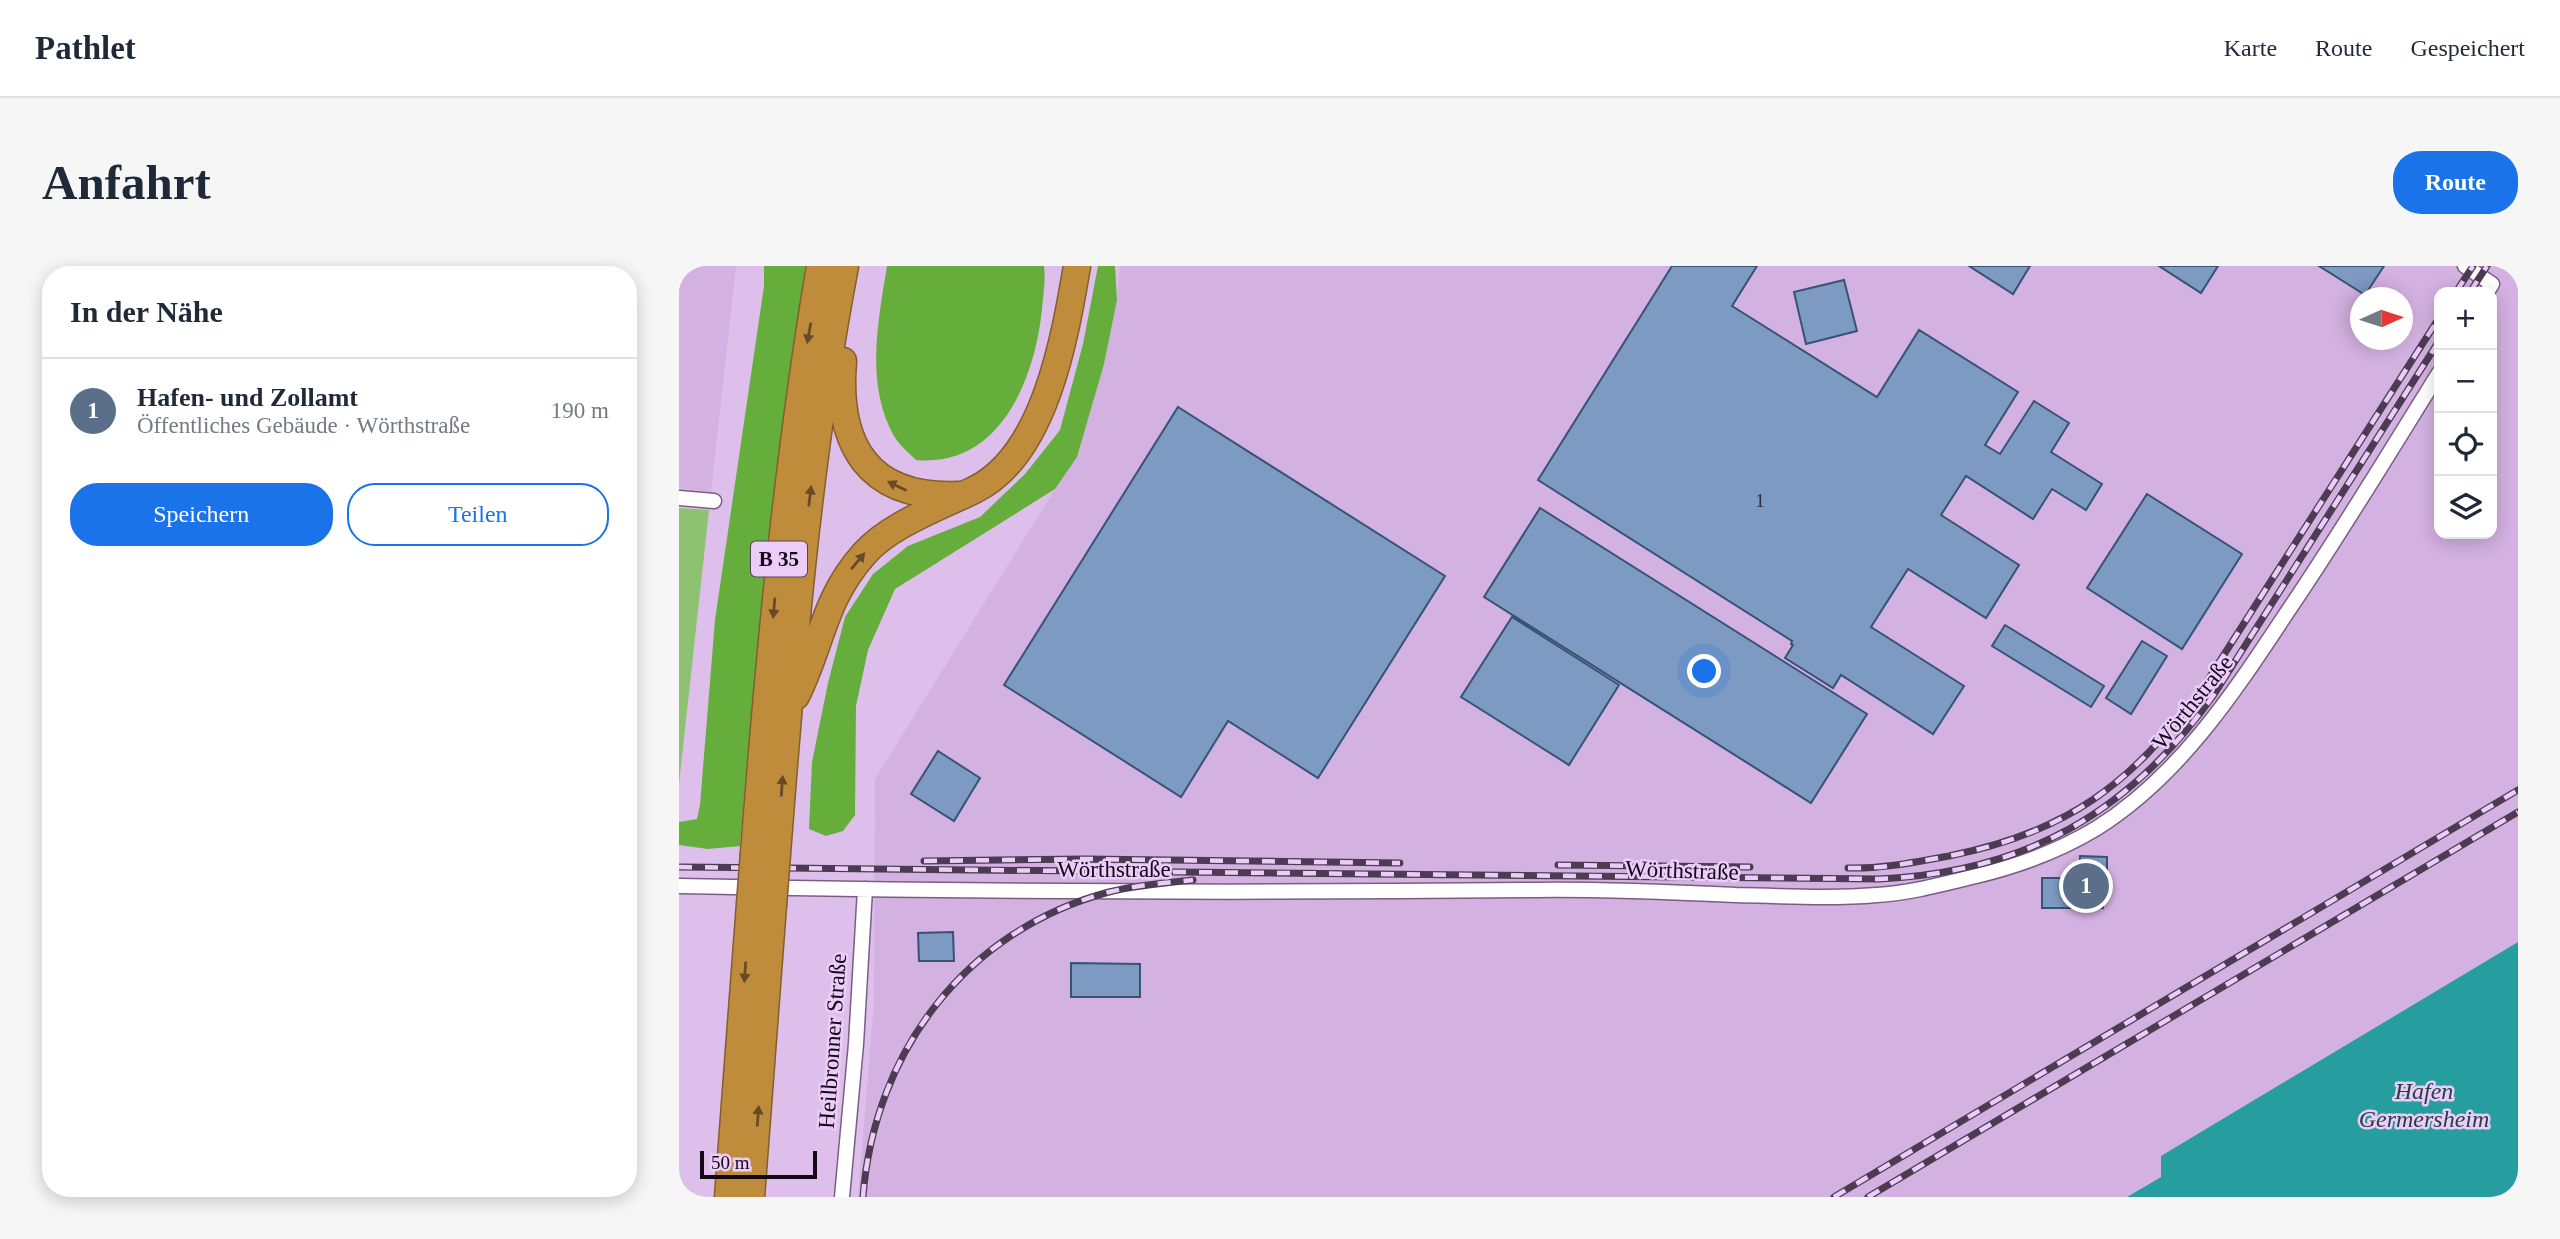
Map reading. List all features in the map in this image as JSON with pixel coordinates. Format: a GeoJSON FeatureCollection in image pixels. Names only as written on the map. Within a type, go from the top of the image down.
{"type":"FeatureCollection","features":[{"type":"Feature","properties":{"kind":"highway","name":"B 35"},"geometry":{"type":"LineString","coordinates":[[751,1197],[760,1085],[765,853],[786,497],[820,266]]}},
{"type":"Feature","properties":{"kind":"highway","name":"B 35"},"geometry":{"type":"LineString","coordinates":[[728,1197],[750,904],[765,853],[788,710],[807,520],[845,266]]}},
{"type":"Feature","properties":{"kind":"highway","name":"B 35"},"geometry":{"type":"LineString","coordinates":[[788,710],[810,668],[818,633],[828,610],[848,573],[866,551],[884,536],[977,489],[1003,471],[1031,433],[1047,394],[1075,270]]}},
{"type":"Feature","properties":{"kind":"highway","name":"B 35"},"geometry":{"type":"LineString","coordinates":[[838,304],[843,349],[842,406],[846,427],[862,458],[882,478],[911,493],[963,495]]}},
{"type":"Feature","properties":{"kind":"street"},"geometry":{"type":"LineString","coordinates":[[2465,266],[2489,287]]}},
{"type":"Feature","properties":{"kind":"street","name":"Wörthstraße"},"geometry":{"type":"LineString","coordinates":[[679,886],[1243,892],[1591,889],[1814,898],[1879,895],[1921,889],[2010,868],[2053,851],[2099,827],[2137,797],[2196,741],[2225,705],[2316,570],[2434,381]]}},
{"type":"Feature","properties":{"kind":"street"},"geometry":{"type":"LineString","coordinates":[[679,498],[714,501]]}},
{"type":"Feature","properties":{"kind":"street","name":"Heilbronner Straße"},"geometry":{"type":"LineString","coordinates":[[842,1197],[856,1044],[865,889]]}},
{"type":"Feature","properties":{"kind":"shaded area"},"geometry":{"type":"Polygon","coordinates":[[[679,266],[736,266],[711,492],[679,488],[679,266]]]}},
{"type":"Feature","properties":{"kind":"shaded area","name":"Hafen Germersheim"},"geometry":{"type":"Polygon","coordinates":[[[1120,266],[2518,266],[2518,942],[2161,1156],[2161,1176],[2127,1197],[858,1197],[874,1003],[875,779],[1070,465],[1104,364],[1117,300],[1120,266]]]}},
{"type":"Feature","properties":{"kind":"shaded area"},"geometry":{"type":"Polygon","coordinates":[[[679,508],[709,510],[679,784],[679,508]]]}},
{"type":"Feature","properties":{"kind":"green space"},"geometry":{"type":"Polygon","coordinates":[[[764,266],[805,266],[748,750],[740,846],[708,849],[679,845],[679,822],[697,819],[700,805],[715,620],[764,286],[764,266]]]}},
{"type":"Feature","properties":{"kind":"green space"},"geometry":{"type":"Polygon","coordinates":[[[887,266],[1044,266],[1038,336],[1021,390],[1008,414],[991,434],[970,450],[945,459],[916,460],[896,439],[885,416],[879,396],[876,352],[887,266]]]}},
{"type":"Feature","properties":{"kind":"green space"},"geometry":{"type":"Polygon","coordinates":[[[1098,266],[1115,266],[1117,300],[1104,364],[1077,457],[1055,489],[895,589],[868,650],[856,706],[855,815],[843,831],[826,836],[809,829],[812,762],[845,617],[873,574],[908,546],[980,517],[1025,474],[1060,430],[1083,344],[1098,266]]]}},
{"type":"Feature","properties":{"kind":"water","name":"Hafen Germersheim"},"geometry":{"type":"Polygon","coordinates":[[[2518,942],[2518,1197],[2127,1197],[2161,1177],[2161,1156],[2518,942]]]}},
{"type":"Feature","properties":{"kind":"building"},"geometry":{"type":"Polygon","coordinates":[[[1672,266],[1757,266],[1732,306],[1877,397],[1919,330],[2018,392],[1985,445],[2000,454],[2034,401],[2069,423],[2051,452],[2102,484],[2086,510],[2052,489],[2033,519],[1966,476],[1941,515],[2019,565],[1986,618],[1908,569],[1871,627],[1964,686],[1933,734],[1841,675],[1833,688],[1785,658],[1793,645],[1792,641],[1538,480],[1672,266]]]}},
{"type":"Feature","properties":{"kind":"building"},"geometry":{"type":"Polygon","coordinates":[[[1969,266],[2030,266],[2013,294],[1969,266]]]}},
{"type":"Feature","properties":{"kind":"building"},"geometry":{"type":"Polygon","coordinates":[[[2159,266],[2218,266],[2201,293],[2159,266]]]}},
{"type":"Feature","properties":{"kind":"building"},"geometry":{"type":"Polygon","coordinates":[[[2319,266],[2384,266],[2370,287],[2352,287],[2319,266]]]}},
{"type":"Feature","properties":{"kind":"building"},"geometry":{"type":"Polygon","coordinates":[[[1844,280],[1857,331],[1806,344],[1794,292],[1844,280]]]}},
{"type":"Feature","properties":{"kind":"building"},"geometry":{"type":"Polygon","coordinates":[[[1178,407],[1445,576],[1318,778],[1228,721],[1181,797],[1004,685],[1178,407]]]}},
{"type":"Feature","properties":{"kind":"building"},"geometry":{"type":"Polygon","coordinates":[[[2147,494],[2242,554],[2182,649],[2087,588],[2147,494]]]}},
{"type":"Feature","properties":{"kind":"building"},"geometry":{"type":"Polygon","coordinates":[[[1540,508],[1867,714],[1811,803],[1484,597],[1540,508]]]}},
{"type":"Feature","properties":{"kind":"building"},"geometry":{"type":"Polygon","coordinates":[[[1512,617],[1619,685],[1569,765],[1461,697],[1512,617]]]}},
{"type":"Feature","properties":{"kind":"building"},"geometry":{"type":"Polygon","coordinates":[[[2005,625],[2104,686],[2091,707],[1992,646],[2005,625]]]}},
{"type":"Feature","properties":{"kind":"building"},"geometry":{"type":"Polygon","coordinates":[[[2142,641],[2167,656],[2131,714],[2106,698],[2142,641]]]}},
{"type":"Feature","properties":{"kind":"building"},"geometry":{"type":"Polygon","coordinates":[[[938,751],[980,778],[954,821],[911,794],[938,751]]]}},
{"type":"Feature","properties":{"kind":"building"},"geometry":{"type":"Polygon","coordinates":[[[2080,856],[2107,857],[2103,908],[2042,908],[2042,878],[2080,878],[2080,856]]]}},
{"type":"Feature","properties":{"kind":"building"},"geometry":{"type":"Polygon","coordinates":[[[953,932],[954,961],[919,961],[918,933],[953,932]]]}},
{"type":"Feature","properties":{"kind":"building"},"geometry":{"type":"Polygon","coordinates":[[[1071,963],[1140,964],[1140,997],[1071,997],[1071,963]]]}},
{"type":"Feature","properties":{"kind":"railway"},"geometry":{"type":"LineString","coordinates":[[2459,287],[2473,266]]}},
{"type":"Feature","properties":{"kind":"railway"},"geometry":{"type":"LineString","coordinates":[[2473,287],[2487,266]]}},
{"type":"Feature","properties":{"kind":"railway"},"geometry":{"type":"LineString","coordinates":[[1848,868],[1899,865],[1991,846],[2062,818],[2093,800],[2122,778],[2149,752],[2202,689],[2434,326]]}},
{"type":"Feature","properties":{"kind":"railway"},"geometry":{"type":"LineString","coordinates":[[679,867],[1879,879],[1932,874],[1981,864],[2026,849],[2069,829],[2108,804],[2145,773],[2180,737],[2213,696],[2434,349]]}},
{"type":"Feature","properties":{"kind":"railway"},"geometry":{"type":"LineString","coordinates":[[1834,1197],[2518,790]]}},
{"type":"Feature","properties":{"kind":"railway"},"geometry":{"type":"LineString","coordinates":[[1868,1197],[2518,812]]}},
{"type":"Feature","properties":{"kind":"railway"},"geometry":{"type":"LineString","coordinates":[[924,861],[1085,859],[1400,863]]}},
{"type":"Feature","properties":{"kind":"railway"},"geometry":{"type":"LineString","coordinates":[[1558,865],[1750,867]]}},
{"type":"Feature","properties":{"kind":"railway"},"geometry":{"type":"LineString","coordinates":[[863,1197],[871,1144],[886,1094],[908,1047],[937,1004],[971,967],[1012,935],[1058,910],[1109,892],[1193,880]]}},
{"type":"Feature","properties":{"kind":"place","name":"Hafen- und Zollamt"},"geometry":{"type":"Point","coordinates":[2086,886]}}]}
